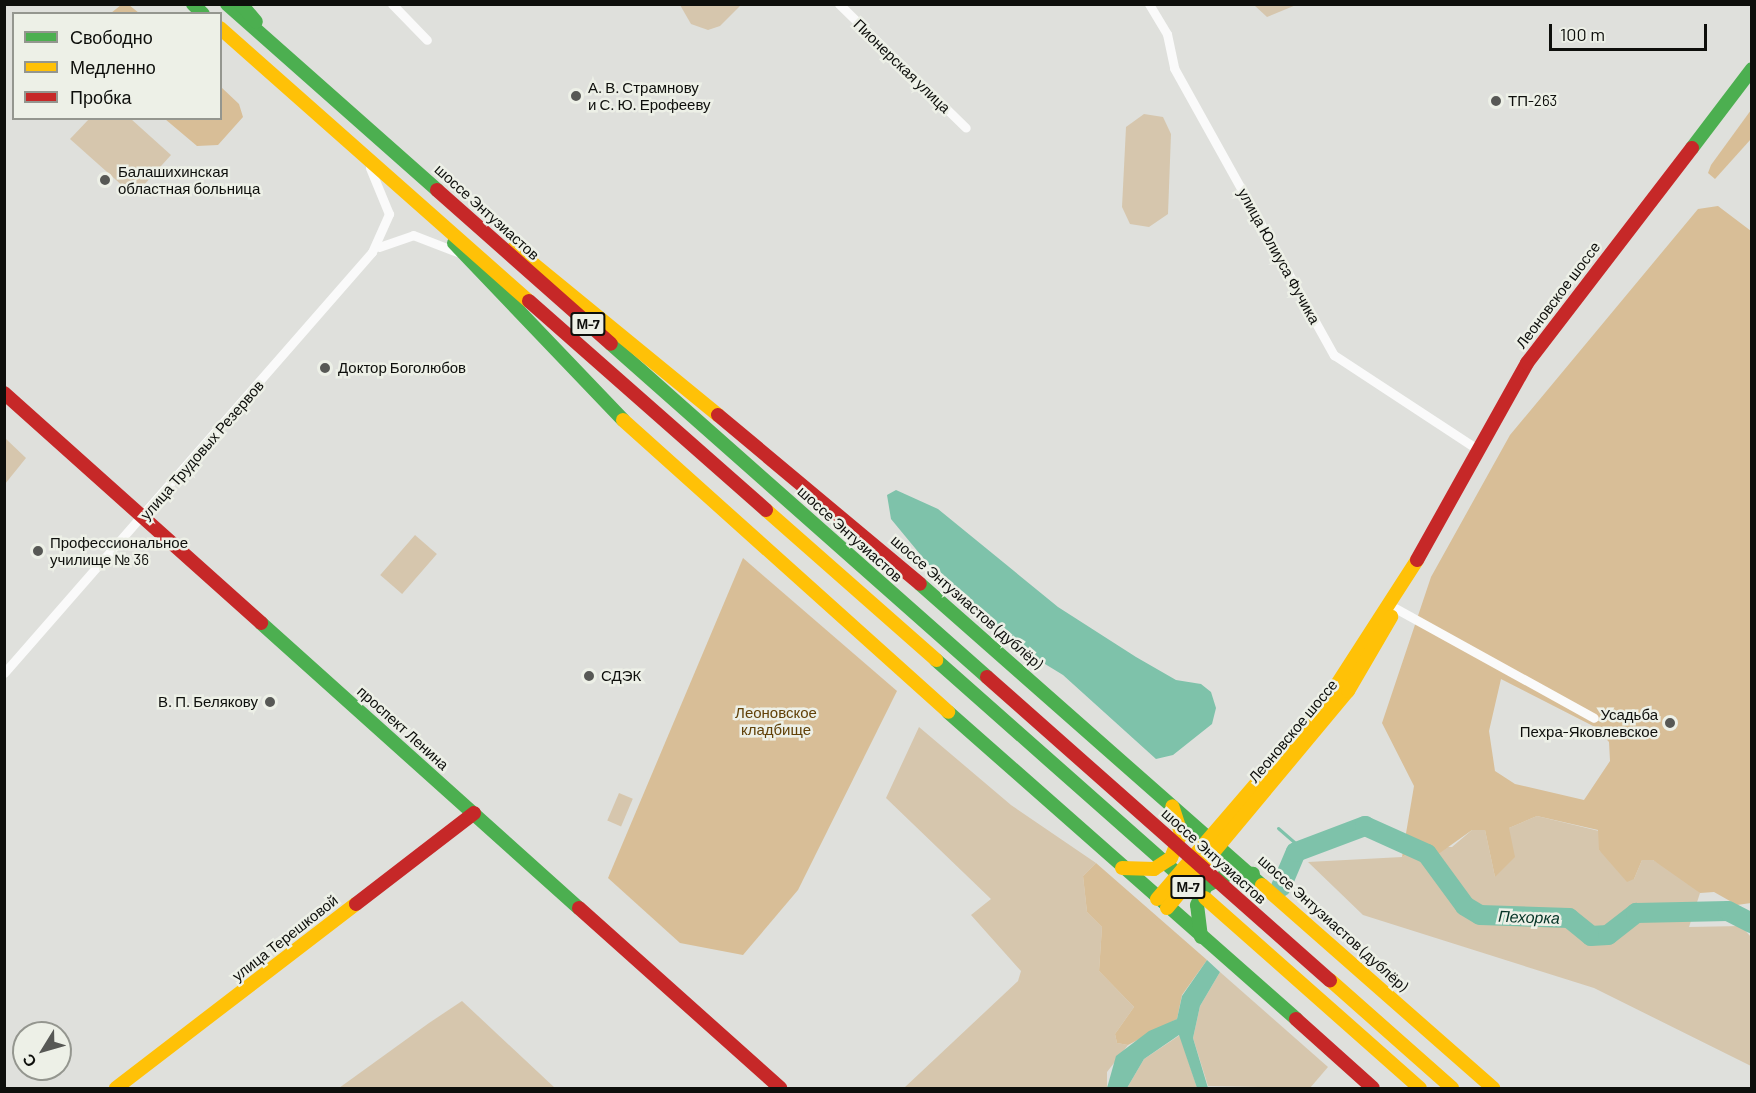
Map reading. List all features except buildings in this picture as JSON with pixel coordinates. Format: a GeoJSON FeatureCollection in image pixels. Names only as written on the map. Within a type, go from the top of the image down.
{"type":"FeatureCollection","features":[{"type":"Feature","properties":{"kind":"main road","name":"шоссе Энтузиастов"},"geometry":{"type":"LineString","coordinates":[[227,4],[1452,1089]]}},
{"type":"Feature","properties":{"kind":"main road"},"geometry":{"type":"LineString","coordinates":[[241,4],[291,62]]}},
{"type":"Feature","properties":{"kind":"main road","name":"М-7"},"geometry":{"type":"LineString","coordinates":[[222,30],[1098,810],[1278,963],[1420,1089]]}},
{"type":"Feature","properties":{"kind":"main road","name":"Леоновское шоссе"},"geometry":{"type":"LineString","coordinates":[[1215,840],[1348,692],[1395,608],[1418,558],[1477,449],[1527,363],[1752,69]]}},
{"type":"Feature","properties":{"kind":"main road","name":"шоссе Энтузиастов (дублёр)"},"geometry":{"type":"LineString","coordinates":[[403,160],[876,544],[1170,800],[1493,1089]]}},
{"type":"Feature","properties":{"kind":"main road"},"geometry":{"type":"LineString","coordinates":[[414,200],[468,258],[691,484],[1373,1089]]}},
{"type":"Feature","properties":{"kind":"main road","name":"проспект Ленина"},"geometry":{"type":"LineString","coordinates":[[4,393],[780,1089]]}},
{"type":"Feature","properties":{"kind":"main road","name":"Леоновское шоссе"},"geometry":{"type":"LineString","coordinates":[[1162,904],[1323,706],[1418,558]]}},
{"type":"Feature","properties":{"kind":"main road"},"geometry":{"type":"LineString","coordinates":[[1122,868],[1154,868],[1175,853],[1181,826],[1170,800]]}},
{"type":"Feature","properties":{"kind":"main road","name":"улица Терешковой"},"geometry":{"type":"LineString","coordinates":[[116,1089],[474,813]]}},
{"type":"Feature","properties":{"kind":"main road"},"geometry":{"type":"LineString","coordinates":[[1201,937],[1197,905],[1206,886],[1230,873],[1253,874]]}},
{"type":"Feature","properties":{"kind":"street"},"geometry":{"type":"LineString","coordinates":[[392,4],[428,39]]}},
{"type":"Feature","properties":{"kind":"street","name":"Пионерская улица"},"geometry":{"type":"LineString","coordinates":[[839,4],[966,128]]}},
{"type":"Feature","properties":{"kind":"street","name":"улица Юлиуса Фучика"},"geometry":{"type":"LineString","coordinates":[[1149,4],[1167,34],[1174,68],[1334,355],[1477,449]]}},
{"type":"Feature","properties":{"kind":"street","name":"улица Трудовых Резервов"},"geometry":{"type":"LineString","coordinates":[[4,673],[144,518],[372,252],[388,225],[388,207],[355,147]]}},
{"type":"Feature","properties":{"kind":"street","name":"улица Трудовых Резервов"},"geometry":{"type":"LineString","coordinates":[[372,252],[413,235],[447,245],[468,258]]}},
{"type":"Feature","properties":{"kind":"street"},"geometry":{"type":"LineString","coordinates":[[1395,608],[1594,718]]}},
{"type":"Feature","properties":{"kind":"shaded area"},"geometry":{"type":"Polygon","coordinates":[[[1254,4],[1296,5],[1267,17],[1254,4]]]}},
{"type":"Feature","properties":{"kind":"shaded area"},"geometry":{"type":"Polygon","coordinates":[[[680,5],[741,5],[720,26],[708,30],[691,24],[680,5]]]}},
{"type":"Feature","properties":{"kind":"shaded area"},"geometry":{"type":"Polygon","coordinates":[[[1144,114],[1163,117],[1171,134],[1168,214],[1149,227],[1130,224],[1122,207],[1126,127],[1144,114]]]}},
{"type":"Feature","properties":{"kind":"shaded area"},"geometry":{"type":"Polygon","coordinates":[[[88,120],[132,120],[171,155],[134,196],[70,139],[88,120]]]}},
{"type":"Feature","properties":{"kind":"shaded area"},"geometry":{"type":"Polygon","coordinates":[[[5,438],[26,458],[5,484],[5,438]]]}},
{"type":"Feature","properties":{"kind":"shaded area"},"geometry":{"type":"Polygon","coordinates":[[[896,490],[938,509],[1058,607],[1136,657],[1176,680],[1201,684],[1211,692],[1216,708],[1212,724],[1173,755],[1156,759],[1063,675],[1006,640],[948,588],[891,519],[887,495],[896,490]]]}},
{"type":"Feature","properties":{"kind":"shaded area"},"geometry":{"type":"Polygon","coordinates":[[[415,535],[437,554],[402,594],[380,575],[415,535]]]}},
{"type":"Feature","properties":{"kind":"shaded area"},"geometry":{"type":"Polygon","coordinates":[[[919,727],[1011,805],[1096,863],[1083,876],[1087,912],[1102,927],[1099,971],[1134,1007],[1115,1034],[1117,1043],[1128,1045],[1107,1072],[1107,1088],[904,1088],[1018,981],[1021,971],[971,915],[991,899],[886,798],[919,727]]]}},
{"type":"Feature","properties":{"kind":"shaded area"},"geometry":{"type":"Polygon","coordinates":[[[619,793],[633,799],[621,826],[607,821],[619,793]]]}},
{"type":"Feature","properties":{"kind":"shaded area"},"geometry":{"type":"Polygon","coordinates":[[[1537,816],[1599,831],[1599,850],[1634,879],[1642,860],[1653,860],[1691,882],[1700,893],[1689,927],[1741,926],[1751,937],[1751,1066],[1594,988],[1363,915],[1308,862],[1402,857],[1421,847],[1452,847],[1472,830],[1485,830],[1495,877],[1509,828],[1537,816]]]}},
{"type":"Feature","properties":{"kind":"shaded area"},"geometry":{"type":"Polygon","coordinates":[[[1207,960],[1220,972],[1200,1006],[1193,1038],[1208,1088],[1197,1088],[1179,1035],[1144,1059],[1127,1088],[1107,1088],[1116,1056],[1149,1031],[1177,1019],[1182,996],[1207,960]]]}},
{"type":"Feature","properties":{"kind":"shaded area"},"geometry":{"type":"Polygon","coordinates":[[[1220,972],[1328,1067],[1310,1088],[1208,1086],[1193,1038],[1200,1006],[1220,972]]]}},
{"type":"Feature","properties":{"kind":"shaded area"},"geometry":{"type":"Polygon","coordinates":[[[462,1001],[555,1088],[339,1088],[429,1023],[462,1001]]]}},
{"type":"Feature","properties":{"kind":"shaded area"},"geometry":{"type":"Polygon","coordinates":[[[1180,1035],[1197,1088],[1127,1088],[1144,1059],[1180,1035]]]}},
{"type":"Feature","properties":{"kind":"green space"},"geometry":{"type":"Polygon","coordinates":[[[121,5],[129,5],[138,12],[112,12],[121,5]]]}},
{"type":"Feature","properties":{"kind":"green space"},"geometry":{"type":"Polygon","coordinates":[[[222,88],[239,104],[243,117],[218,145],[197,146],[166,120],[222,120],[222,88]]]}},
{"type":"Feature","properties":{"kind":"green space"},"geometry":{"type":"Polygon","coordinates":[[[1751,110],[1751,139],[1715,179],[1708,173],[1711,165],[1751,110]]]}},
{"type":"Feature","properties":{"kind":"green space"},"geometry":{"type":"Polygon","coordinates":[[[1718,206],[1751,231],[1751,903],[1737,905],[1714,892],[1700,893],[1653,860],[1642,860],[1634,879],[1627,882],[1599,850],[1598,830],[1537,816],[1509,828],[1515,857],[1495,877],[1485,830],[1472,830],[1437,855],[1421,847],[1402,857],[1414,786],[1382,723],[1431,577],[1510,435],[1698,209],[1718,206]],[[1501,679],[1489,731],[1495,771],[1515,784],[1584,800],[1610,761],[1609,742],[1595,727],[1501,679]]]}},
{"type":"Feature","properties":{"kind":"green space","name":"Леоновское кладбище"},"geometry":{"type":"Polygon","coordinates":[[[743,558],[897,691],[798,890],[743,955],[680,943],[608,878],[743,558]]]}},
{"type":"Feature","properties":{"kind":"green space"},"geometry":{"type":"Polygon","coordinates":[[[1096,863],[1207,960],[1182,995],[1177,1019],[1128,1045],[1117,1043],[1115,1034],[1134,1007],[1099,971],[1102,927],[1087,912],[1083,876],[1096,863]]]}},
{"type":"Feature","properties":{"kind":"waterway","name":"Пехорка"},"geometry":{"type":"LineString","coordinates":[[1281,887],[1296,852],[1365,826],[1427,854],[1465,906],[1480,915],[1569,918],[1591,936],[1608,935],[1636,913],[1728,911],[1752,923]]}},
{"type":"Feature","properties":{"kind":"waterway"},"geometry":{"type":"LineString","coordinates":[[1278,828],[1302,849]]}},
{"type":"Feature","properties":{"kind":"traffic: fast"},"geometry":{"type":"LineString","coordinates":[[193,4],[201,12]]}},
{"type":"Feature","properties":{"kind":"traffic: fast"},"geometry":{"type":"LineString","coordinates":[[227,4],[437,190]]}},
{"type":"Feature","properties":{"kind":"traffic: fast"},"geometry":{"type":"LineString","coordinates":[[241,4],[256,22]]}},
{"type":"Feature","properties":{"kind":"traffic: fast"},"geometry":{"type":"LineString","coordinates":[[1692,148],[1752,69]]}},
{"type":"Feature","properties":{"kind":"traffic: fast"},"geometry":{"type":"LineString","coordinates":[[454,243],[623,420]]}},
{"type":"Feature","properties":{"kind":"traffic: fast"},"geometry":{"type":"LineString","coordinates":[[611,344],[987,677]]}},
{"type":"Feature","properties":{"kind":"traffic: fast"},"geometry":{"type":"LineString","coordinates":[[920,584],[1262,885]]}},
{"type":"Feature","properties":{"kind":"traffic: fast"},"geometry":{"type":"LineString","coordinates":[[261,623],[579,908]]}},
{"type":"Feature","properties":{"kind":"traffic: fast"},"geometry":{"type":"LineString","coordinates":[[936,660],[1205,898]]}},
{"type":"Feature","properties":{"kind":"traffic: fast"},"geometry":{"type":"LineString","coordinates":[[948,712],[1296,1019]]}},
{"type":"Feature","properties":{"kind":"traffic: fast"},"geometry":{"type":"LineString","coordinates":[[1201,937],[1197,905],[1206,886],[1230,873],[1253,874]]}},
{"type":"Feature","properties":{"kind":"traffic: slow"},"geometry":{"type":"LineString","coordinates":[[222,30],[529,301]]}},
{"type":"Feature","properties":{"kind":"traffic: slow"},"geometry":{"type":"LineString","coordinates":[[514,248],[718,415]]}},
{"type":"Feature","properties":{"kind":"traffic: slow"},"geometry":{"type":"LineString","coordinates":[[623,420],[948,712]]}},
{"type":"Feature","properties":{"kind":"traffic: slow"},"geometry":{"type":"LineString","coordinates":[[766,510],[936,660]]}},
{"type":"Feature","properties":{"kind":"traffic: slow"},"geometry":{"type":"LineString","coordinates":[[1157,899],[1323,706],[1417,560]]}},
{"type":"Feature","properties":{"kind":"traffic: slow"},"geometry":{"type":"LineString","coordinates":[[1167,908],[1348,691],[1391,617]]}},
{"type":"Feature","properties":{"kind":"traffic: slow"},"geometry":{"type":"LineString","coordinates":[[1122,868],[1154,869],[1171,858],[1181,833],[1172,806]]}},
{"type":"Feature","properties":{"kind":"traffic: slow"},"geometry":{"type":"LineString","coordinates":[[1262,885],[1493,1088]]}},
{"type":"Feature","properties":{"kind":"traffic: slow"},"geometry":{"type":"LineString","coordinates":[[1205,898],[1420,1088]]}},
{"type":"Feature","properties":{"kind":"traffic: slow"},"geometry":{"type":"LineString","coordinates":[[116,1088],[356,904]]}},
{"type":"Feature","properties":{"kind":"traffic: slow"},"geometry":{"type":"LineString","coordinates":[[1330,980],[1452,1088]]}},
{"type":"Feature","properties":{"kind":"traffic: jam"},"geometry":{"type":"LineString","coordinates":[[1417,560],[1527,363],[1692,148]]}},
{"type":"Feature","properties":{"kind":"traffic: jam"},"geometry":{"type":"LineString","coordinates":[[437,190],[611,344]]}},
{"type":"Feature","properties":{"kind":"traffic: jam"},"geometry":{"type":"LineString","coordinates":[[529,301],[766,510]]}},
{"type":"Feature","properties":{"kind":"traffic: jam"},"geometry":{"type":"LineString","coordinates":[[4,393],[261,623]]}},
{"type":"Feature","properties":{"kind":"traffic: jam"},"geometry":{"type":"LineString","coordinates":[[718,415],[920,584]]}},
{"type":"Feature","properties":{"kind":"traffic: jam"},"geometry":{"type":"LineString","coordinates":[[987,677],[1330,980]]}},
{"type":"Feature","properties":{"kind":"traffic: jam"},"geometry":{"type":"LineString","coordinates":[[356,904],[474,813]]}},
{"type":"Feature","properties":{"kind":"traffic: jam"},"geometry":{"type":"LineString","coordinates":[[579,908],[780,1088]]}},
{"type":"Feature","properties":{"kind":"traffic: jam"},"geometry":{"type":"LineString","coordinates":[[1296,1019],[1373,1088]]}},
{"type":"Feature","properties":{"kind":"place","name":"А. В. Страмнову и С. Ю. Ерофееву"},"geometry":{"type":"Point","coordinates":[576,96]}},
{"type":"Feature","properties":{"kind":"place","name":"ТП-263"},"geometry":{"type":"Point","coordinates":[1496,101]}},
{"type":"Feature","properties":{"kind":"place","name":"Балашихинская областная больница"},"geometry":{"type":"Point","coordinates":[105,180]}},
{"type":"Feature","properties":{"kind":"place","name":"Доктор Боголюбов"},"geometry":{"type":"Point","coordinates":[325,368]}},
{"type":"Feature","properties":{"kind":"place","name":"Профессиональное училище № 36"},"geometry":{"type":"Point","coordinates":[38,551]}},
{"type":"Feature","properties":{"kind":"place","name":"СДЭК"},"geometry":{"type":"Point","coordinates":[589,676]}},
{"type":"Feature","properties":{"kind":"place","name":"В. П. Белякову"},"geometry":{"type":"Point","coordinates":[270,702]}},
{"type":"Feature","properties":{"kind":"place","name":"Усадьба Пехра-Яковлевское"},"geometry":{"type":"Point","coordinates":[1670,723]}}]}
